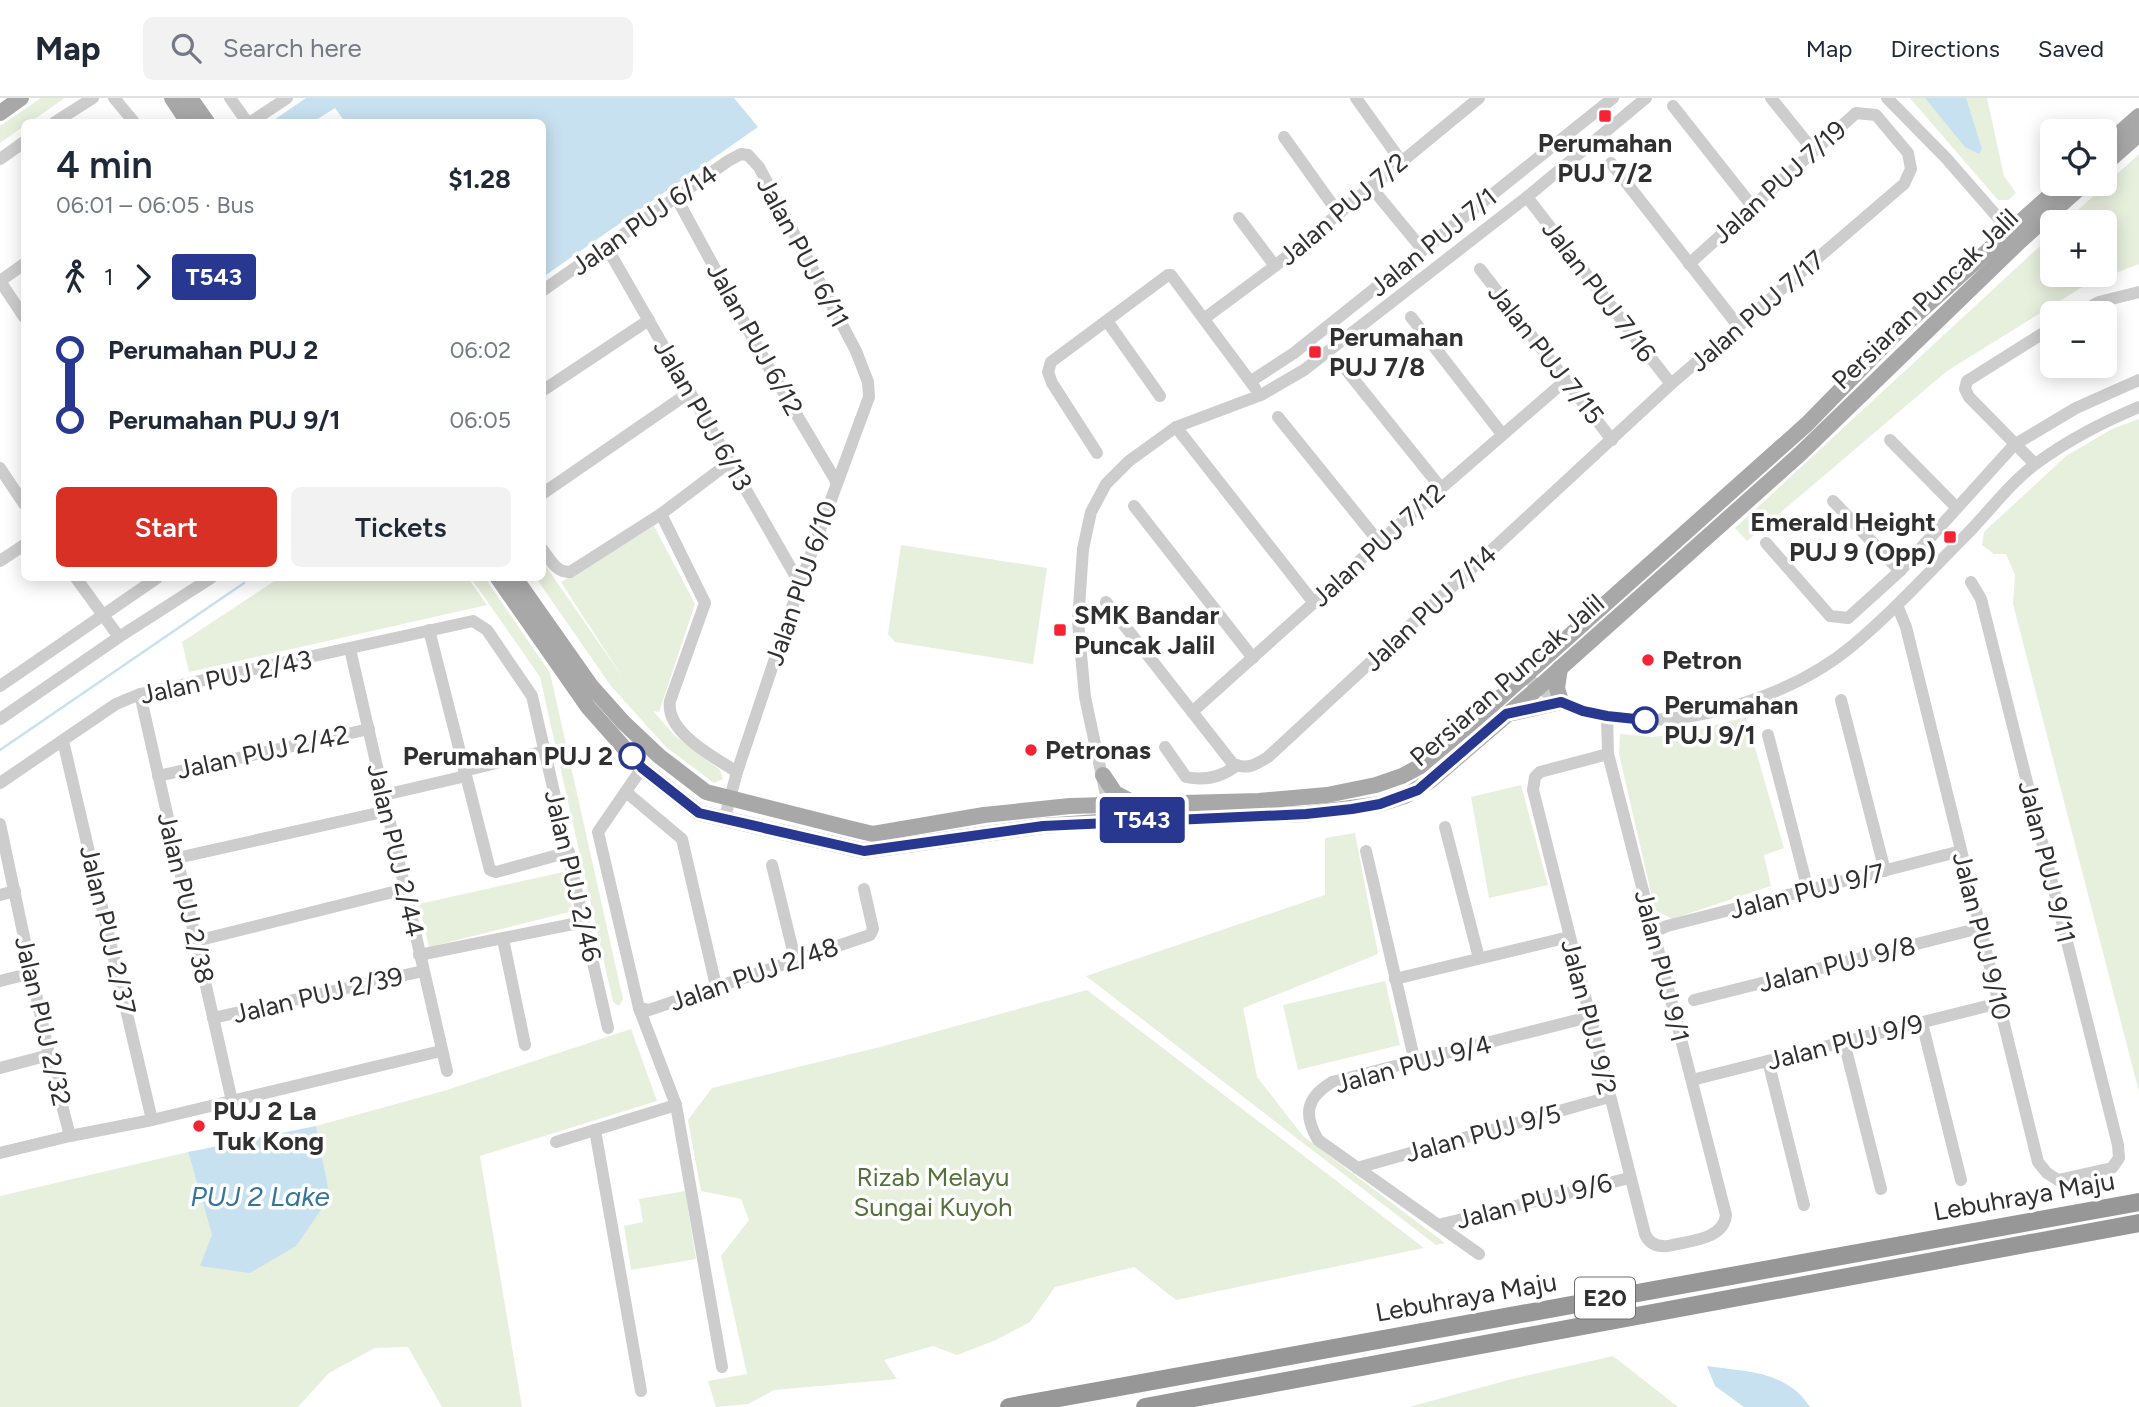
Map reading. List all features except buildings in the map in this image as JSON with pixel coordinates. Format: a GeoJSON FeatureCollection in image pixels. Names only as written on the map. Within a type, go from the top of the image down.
{"type":"FeatureCollection","features":[{"type":"Feature","properties":{"kind":"highway","name":"Lebuhraya Maju"},"geometry":{"type":"LineString","coordinates":[[1009,1407],[2139,1202]]}},
{"type":"Feature","properties":{"kind":"highway","name":"Lebuhraya Maju"},"geometry":{"type":"LineString","coordinates":[[1145,1407],[2139,1223]]}},
{"type":"Feature","properties":{"kind":"main road"},"geometry":{"type":"LineString","coordinates":[[0,113],[22,98]]}},
{"type":"Feature","properties":{"kind":"main road"},"geometry":{"type":"LineString","coordinates":[[172,98],[186,119]]}},
{"type":"Feature","properties":{"kind":"main road"},"geometry":{"type":"LineString","coordinates":[[190,98],[205,119]]}},
{"type":"Feature","properties":{"kind":"main road"},"geometry":{"type":"LineString","coordinates":[[2117,135],[2139,116]]}},
{"type":"Feature","properties":{"kind":"main road"},"geometry":{"type":"LineString","coordinates":[[2117,153],[2139,134]]}},
{"type":"Feature","properties":{"kind":"main road","name":"Persiaran Puncak Jalil"},"geometry":{"type":"LineString","coordinates":[[500,581],[588,707],[642,768],[699,813],[864,851],[1009,830],[1111,821],[1306,814],[1380,804],[1424,786],[1800,454],[2052,196]]}},
{"type":"Feature","properties":{"kind":"main road","name":"Persiaran Puncak Jalil"},"geometry":{"type":"LineString","coordinates":[[517,581],[591,686],[623,722],[659,756],[706,792],[873,834],[984,815],[1082,805],[1259,801],[1327,795],[1376,785],[1419,767],[1807,425],[1900,329],[2068,196]]}},
{"type":"Feature","properties":{"kind":"main road"},"geometry":{"type":"LineString","coordinates":[[1506,714],[1561,702],[1557,688],[1560,668]]}},
{"type":"Feature","properties":{"kind":"main road"},"geometry":{"type":"LineString","coordinates":[[1103,775],[1115,793],[1134,803]]}},
{"type":"Feature","properties":{"kind":"main road"},"geometry":{"type":"LineString","coordinates":[[1082,805],[1095,794],[1103,775]]}},
{"type":"Feature","properties":{"kind":"street"},"geometry":{"type":"LineString","coordinates":[[60,119],[93,98]]}},
{"type":"Feature","properties":{"kind":"street"},"geometry":{"type":"LineString","coordinates":[[230,98],[247,119]]}},
{"type":"Feature","properties":{"kind":"street"},"geometry":{"type":"LineString","coordinates":[[254,119],[287,98]]}},
{"type":"Feature","properties":{"kind":"street"},"geometry":{"type":"LineString","coordinates":[[1356,98],[1401,161]]}},
{"type":"Feature","properties":{"kind":"street","name":"Jalan PUJ 7/2"},"geometry":{"type":"LineString","coordinates":[[1205,317],[1275,266],[1339,214],[1464,102],[1479,98]]}},
{"type":"Feature","properties":{"kind":"street","name":"Jalan PUJ 7/1"},"geometry":{"type":"LineString","coordinates":[[1251,381],[1294,353],[1613,98]]}},
{"type":"Feature","properties":{"kind":"street"},"geometry":{"type":"LineString","coordinates":[[1111,821],[1085,697],[1078,622],[1083,549],[1091,512],[1106,484],[1129,461],[1176,426],[1261,395],[1304,370],[1527,197],[1646,98]]}},
{"type":"Feature","properties":{"kind":"street"},"geometry":{"type":"LineString","coordinates":[[1771,98],[1814,150]]}},
{"type":"Feature","properties":{"kind":"street"},"geometry":{"type":"LineString","coordinates":[[1887,98],[1946,159],[2014,236]]}},
{"type":"Feature","properties":{"kind":"street"},"geometry":{"type":"LineString","coordinates":[[116,100],[132,119]]}},
{"type":"Feature","properties":{"kind":"street"},"geometry":{"type":"LineString","coordinates":[[1673,106],[1752,206]]}},
{"type":"Feature","properties":{"kind":"street","name":"Jalan PUJ 7/19"},"geometry":{"type":"LineString","coordinates":[[1689,264],[1856,113],[1876,115],[1908,153],[1911,169],[1904,184]]}},
{"type":"Feature","properties":{"kind":"street"},"geometry":{"type":"LineString","coordinates":[[1284,137],[1339,214]]}},
{"type":"Feature","properties":{"kind":"street"},"geometry":{"type":"LineString","coordinates":[[0,159],[21,144]]}},
{"type":"Feature","properties":{"kind":"street","name":"Jalan PUJ 6/14"},"geometry":{"type":"LineString","coordinates":[[546,288],[729,161],[741,154],[748,155]]}},
{"type":"Feature","properties":{"kind":"street","name":"Jalan PUJ 6/11"},"geometry":{"type":"LineString","coordinates":[[748,155],[759,167],[856,351]]}},
{"type":"Feature","properties":{"kind":"street"},"geometry":{"type":"LineString","coordinates":[[1611,163],[1739,327]]}},
{"type":"Feature","properties":{"kind":"street","name":"Jalan PUJ 7/17"},"geometry":{"type":"LineString","coordinates":[[1612,440],[1671,384],[1904,184]]}},
{"type":"Feature","properties":{"kind":"street"},"geometry":{"type":"LineString","coordinates":[[1371,187],[1423,250]]}},
{"type":"Feature","properties":{"kind":"street","name":"Jalan PUJ 6/12"},"geometry":{"type":"LineString","coordinates":[[676,197],[769,368],[836,481]]}},
{"type":"Feature","properties":{"kind":"street","name":"Jalan PUJ 7/16"},"geometry":{"type":"LineString","coordinates":[[1527,197],[1671,384]]}},
{"type":"Feature","properties":{"kind":"street"},"geometry":{"type":"LineString","coordinates":[[1238,218],[1275,266]]}},
{"type":"Feature","properties":{"kind":"street","name":"Jalan PUJ 6/13"},"geometry":{"type":"LineString","coordinates":[[606,246],[800,584]]}},
{"type":"Feature","properties":{"kind":"street"},"geometry":{"type":"LineString","coordinates":[[21,266],[0,281],[21,312]]}},
{"type":"Feature","properties":{"kind":"street","name":"Jalan PUJ 7/15"},"geometry":{"type":"LineString","coordinates":[[1480,269],[1612,440]]}},
{"type":"Feature","properties":{"kind":"street"},"geometry":{"type":"LineString","coordinates":[[1097,453],[1052,383],[1048,372],[1051,362],[1168,275],[1205,317],[1261,395]]}},
{"type":"Feature","properties":{"kind":"street"},"geometry":{"type":"LineString","coordinates":[[2103,301],[2139,292]]}},
{"type":"Feature","properties":{"kind":"street"},"geometry":{"type":"LineString","coordinates":[[1411,317],[1502,434]]}},
{"type":"Feature","properties":{"kind":"street"},"geometry":{"type":"LineString","coordinates":[[546,388],[649,320]]}},
{"type":"Feature","properties":{"kind":"street"},"geometry":{"type":"LineString","coordinates":[[1107,321],[1160,396]]}},
{"type":"Feature","properties":{"kind":"street"},"geometry":{"type":"LineString","coordinates":[[2035,464],[1966,393],[1967,381],[2040,335]]}},
{"type":"Feature","properties":{"kind":"street","name":"Jalan PUJ 6/10"},"geometry":{"type":"LineString","coordinates":[[725,817],[737,772],[800,584],[869,397],[868,382],[856,351]]}},
{"type":"Feature","properties":{"kind":"street"},"geometry":{"type":"LineString","coordinates":[[1347,372],[1440,488]]}},
{"type":"Feature","properties":{"kind":"street","name":"Jalan PUJ 7/12"},"geometry":{"type":"LineString","coordinates":[[1192,712],[1378,542],[1566,380]]}},
{"type":"Feature","properties":{"kind":"street"},"geometry":{"type":"LineString","coordinates":[[1766,543],[1830,616],[1848,618],[1900,571],[2014,445],[2076,408],[2139,380]]}},
{"type":"Feature","properties":{"kind":"street"},"geometry":{"type":"LineString","coordinates":[[546,491],[690,392]]}},
{"type":"Feature","properties":{"kind":"street"},"geometry":{"type":"LineString","coordinates":[[1525,675],[1538,688],[1583,711],[1645,720],[1689,718],[1760,698],[1808,675],[1850,648],[1897,605],[2035,464],[2074,438],[2139,407]]}},
{"type":"Feature","properties":{"kind":"street"},"geometry":{"type":"LineString","coordinates":[[1278,416],[1378,542]]}},
{"type":"Feature","properties":{"kind":"street"},"geometry":{"type":"LineString","coordinates":[[1176,426],[1314,603]]}},
{"type":"Feature","properties":{"kind":"street","name":"Jalan PUJ 7/14"},"geometry":{"type":"LineString","coordinates":[[1165,747],[1186,776],[1195,779],[1226,774],[1240,767],[1252,766],[1268,757],[1612,440]]}},
{"type":"Feature","properties":{"kind":"street"},"geometry":{"type":"LineString","coordinates":[[1890,440],[1956,507]]}},
{"type":"Feature","properties":{"kind":"street"},"geometry":{"type":"LineString","coordinates":[[546,554],[557,569],[563,573],[570,572],[661,514],[730,462]]}},
{"type":"Feature","properties":{"kind":"street"},"geometry":{"type":"LineString","coordinates":[[0,468],[21,500]]}},
{"type":"Feature","properties":{"kind":"street"},"geometry":{"type":"LineString","coordinates":[[1832,501],[1900,571]]}},
{"type":"Feature","properties":{"kind":"street"},"geometry":{"type":"LineString","coordinates":[[1134,506],[1253,658]]}},
{"type":"Feature","properties":{"kind":"street"},"geometry":{"type":"LineString","coordinates":[[661,514],[705,603],[670,701],[669,716],[677,727],[699,746],[737,772]]}},
{"type":"Feature","properties":{"kind":"street"},"geometry":{"type":"LineString","coordinates":[[0,561],[21,547]]}},
{"type":"Feature","properties":{"kind":"street"},"geometry":{"type":"LineString","coordinates":[[78,581],[119,637]]}},
{"type":"Feature","properties":{"kind":"street"},"geometry":{"type":"LineString","coordinates":[[0,686],[152,581]]}},
{"type":"Feature","properties":{"kind":"street"},"geometry":{"type":"LineString","coordinates":[[0,719],[206,581]]}},
{"type":"Feature","properties":{"kind":"street","name":"Jalan PUJ 9/11"},"geometry":{"type":"LineString","coordinates":[[1971,582],[1981,599],[2118,1145]]}},
{"type":"Feature","properties":{"kind":"street"},"geometry":{"type":"LineString","coordinates":[[1106,602],[1233,764],[1240,767]]}},
{"type":"Feature","properties":{"kind":"street","name":"Jalan PUJ 9/10"},"geometry":{"type":"LineString","coordinates":[[1897,605],[1906,627],[2038,1162],[2052,1178],[2059,1180],[2112,1168],[2119,1158],[2118,1145]]}},
{"type":"Feature","properties":{"kind":"street","name":"Jalan PUJ 2/43"},"geometry":{"type":"LineString","coordinates":[[0,783],[116,704],[139,694],[473,621]]}},
{"type":"Feature","properties":{"kind":"street","name":"Jalan PUJ 2/46"},"geometry":{"type":"LineString","coordinates":[[473,621],[487,631],[531,691],[608,1028]]}},
{"type":"Feature","properties":{"kind":"street"},"geometry":{"type":"LineString","coordinates":[[429,630],[491,870],[496,872],[569,852]]}},
{"type":"Feature","properties":{"kind":"street","name":"Jalan PUJ 2/44"},"geometry":{"type":"LineString","coordinates":[[350,649],[447,1071]]}},
{"type":"Feature","properties":{"kind":"street","name":"Jalan PUJ 2/38"},"geometry":{"type":"LineString","coordinates":[[139,694],[232,1101]]}},
{"type":"Feature","properties":{"kind":"street"},"geometry":{"type":"LineString","coordinates":[[1842,700],[1885,871]]}},
{"type":"Feature","properties":{"kind":"street","name":"Jalan PUJ 9/1"},"geometry":{"type":"LineString","coordinates":[[1607,716],[1608,754],[1726,1216]]}},
{"type":"Feature","properties":{"kind":"street","name":"Jalan PUJ 2/42"},"geometry":{"type":"LineString","coordinates":[[158,775],[369,729]]}},
{"type":"Feature","properties":{"kind":"street"},"geometry":{"type":"LineString","coordinates":[[1768,735],[1808,890]]}},
{"type":"Feature","properties":{"kind":"street","name":"Jalan PUJ 2/37"},"geometry":{"type":"LineString","coordinates":[[64,741],[152,1120]]}},
{"type":"Feature","properties":{"kind":"street"},"geometry":{"type":"LineString","coordinates":[[384,795],[545,751]]}},
{"type":"Feature","properties":{"kind":"street","name":"Jalan PUJ 9/2"},"geometry":{"type":"LineString","coordinates":[[1608,754],[1546,770],[1535,777],[1533,790],[1629,1178],[1647,1239],[1656,1245],[1668,1246],[1717,1233],[1724,1225],[1726,1216]]}},
{"type":"Feature","properties":{"kind":"street","name":"Jalan PUJ 2/48"},"geometry":{"type":"LineString","coordinates":[[642,768],[598,834],[639,1008],[649,1010],[870,935],[873,932],[864,889]]}},
{"type":"Feature","properties":{"kind":"street"},"geometry":{"type":"LineString","coordinates":[[626,792],[682,839],[716,986]]}},
{"type":"Feature","properties":{"kind":"street"},"geometry":{"type":"LineString","coordinates":[[177,858],[387,811]]}},
{"type":"Feature","properties":{"kind":"street","name":"Jalan PUJ 2/32"},"geometry":{"type":"LineString","coordinates":[[0,824],[69,1136]]}},
{"type":"Feature","properties":{"kind":"street"},"geometry":{"type":"LineString","coordinates":[[1445,827],[1479,958]]}},
{"type":"Feature","properties":{"kind":"street"},"geometry":{"type":"LineString","coordinates":[[1366,851],[1415,1062]]}},
{"type":"Feature","properties":{"kind":"street","name":"Jalan PUJ 9/7"},"geometry":{"type":"LineString","coordinates":[[1654,932],[1667,926],[1961,851]]}},
{"type":"Feature","properties":{"kind":"street"},"geometry":{"type":"LineString","coordinates":[[772,865],[795,959]]}},
{"type":"Feature","properties":{"kind":"street"},"geometry":{"type":"LineString","coordinates":[[196,941],[405,889]]}},
{"type":"Feature","properties":{"kind":"street"},"geometry":{"type":"LineString","coordinates":[[0,895],[15,891]]}},
{"type":"Feature","properties":{"kind":"street"},"geometry":{"type":"LineString","coordinates":[[419,955],[583,922]]}},
{"type":"Feature","properties":{"kind":"street","name":"Jalan PUJ 9/8"},"geometry":{"type":"LineString","coordinates":[[1694,1000],[1980,928]]}},
{"type":"Feature","properties":{"kind":"street"},"geometry":{"type":"LineString","coordinates":[[1395,979],[1569,937]]}},
{"type":"Feature","properties":{"kind":"street"},"geometry":{"type":"LineString","coordinates":[[503,939],[525,1045]]}},
{"type":"Feature","properties":{"kind":"street","name":"Jalan PUJ 2/39"},"geometry":{"type":"LineString","coordinates":[[213,1018],[423,971]]}},
{"type":"Feature","properties":{"kind":"street"},"geometry":{"type":"LineString","coordinates":[[0,982],[32,974]]}},
{"type":"Feature","properties":{"kind":"street","name":"Jalan PUJ 9/9"},"geometry":{"type":"LineString","coordinates":[[1692,1080],[1999,1003]]}},
{"type":"Feature","properties":{"kind":"street"},"geometry":{"type":"LineString","coordinates":[[639,1008],[676,1105],[722,1367]]}},
{"type":"Feature","properties":{"kind":"street","name":"Jalan PUJ 9/4"},"geometry":{"type":"LineString","coordinates":[[1479,1254],[1318,1140],[1309,1117],[1311,1100],[1332,1082],[1589,1017]]}},
{"type":"Feature","properties":{"kind":"street"},"geometry":{"type":"LineString","coordinates":[[1922,1023],[1961,1180]]}},
{"type":"Feature","properties":{"kind":"street"},"geometry":{"type":"LineString","coordinates":[[1844,1042],[1881,1189]]}},
{"type":"Feature","properties":{"kind":"street"},"geometry":{"type":"LineString","coordinates":[[0,1153],[152,1120],[441,1051]]}},
{"type":"Feature","properties":{"kind":"street"},"geometry":{"type":"LineString","coordinates":[[0,1068],[49,1055]]}},
{"type":"Feature","properties":{"kind":"street"},"geometry":{"type":"LineString","coordinates":[[1768,1061],[1804,1205]]}},
{"type":"Feature","properties":{"kind":"street","name":"Jalan PUJ 9/5"},"geometry":{"type":"LineString","coordinates":[[1357,1168],[1609,1097]]}},
{"type":"Feature","properties":{"kind":"street"},"geometry":{"type":"LineString","coordinates":[[556,1142],[676,1105]]}},
{"type":"Feature","properties":{"kind":"street"},"geometry":{"type":"LineString","coordinates":[[595,1130],[641,1391]]}},
{"type":"Feature","properties":{"kind":"street","name":"Jalan PUJ 9/6"},"geometry":{"type":"LineString","coordinates":[[1438,1225],[1629,1178]]}},
{"type":"Feature","properties":{"kind":"green space"},"geometry":{"type":"Polygon","coordinates":[[[41,98],[65,98],[34,119],[21,119],[21,128],[0,143],[0,126],[41,98]]]}},
{"type":"Feature","properties":{"kind":"green space"},"geometry":{"type":"Polygon","coordinates":[[[1910,98],[1987,98],[2004,176],[2016,193],[2008,200],[1998,200],[1910,98]]]}},
{"type":"Feature","properties":{"kind":"green space"},"geometry":{"type":"Polygon","coordinates":[[[2139,154],[2139,264],[2117,272],[2117,210],[2078,210],[2093,196],[2117,196],[2117,174],[2139,154]]]}},
{"type":"Feature","properties":{"kind":"green space"},"geometry":{"type":"Polygon","coordinates":[[[2040,246],[2040,287],[2082,287],[2060,301],[2040,301],[2040,313],[1947,371],[1747,541],[1735,528],[2040,246]]]}},
{"type":"Feature","properties":{"kind":"green space"},"geometry":{"type":"Polygon","coordinates":[[[2139,419],[2139,1092],[2013,604],[2015,575],[2006,554],[1994,554],[1982,545],[1984,532],[2066,456],[2112,429],[2139,419]]]}},
{"type":"Feature","properties":{"kind":"green space"},"geometry":{"type":"Polygon","coordinates":[[[654,526],[695,604],[659,712],[653,711],[675,736],[720,770],[723,779],[714,783],[666,747],[611,686],[538,581],[546,581],[546,566],[623,678],[561,582],[654,526]]]}},
{"type":"Feature","properties":{"kind":"green space"},"geometry":{"type":"Polygon","coordinates":[[[901,545],[1047,568],[1033,664],[895,642],[888,634],[901,545]]]}},
{"type":"Feature","properties":{"kind":"green space"},"geometry":{"type":"Polygon","coordinates":[[[274,581],[470,581],[487,605],[189,672],[182,642],[274,581]]]}},
{"type":"Feature","properties":{"kind":"green space"},"geometry":{"type":"Polygon","coordinates":[[[473,581],[487,581],[550,673],[623,999],[619,1006],[613,1002],[540,677],[473,581]]]}},
{"type":"Feature","properties":{"kind":"green space"},"geometry":{"type":"Polygon","coordinates":[[[1746,717],[1784,848],[1764,855],[1771,886],[1672,919],[1655,910],[1619,754],[1620,734],[1653,737],[1689,732],[1746,717]]]}},
{"type":"Feature","properties":{"kind":"green space"},"geometry":{"type":"Polygon","coordinates":[[[1521,785],[1548,885],[1489,898],[1471,797],[1521,785]]]}},
{"type":"Feature","properties":{"kind":"green space"},"geometry":{"type":"Polygon","coordinates":[[[1355,833],[1378,954],[1243,1008],[1257,1077],[1303,1136],[1445,1243],[1436,1245],[1086,976],[1325,895],[1325,838],[1355,833]]]}},
{"type":"Feature","properties":{"kind":"green space"},"geometry":{"type":"Polygon","coordinates":[[[563,872],[573,911],[429,947],[419,904],[563,872]]]}},
{"type":"Feature","properties":{"kind":"green space"},"geometry":{"type":"Polygon","coordinates":[[[1385,981],[1400,1045],[1298,1070],[1283,1005],[1385,981]]]}},
{"type":"Feature","properties":{"kind":"green space","name":"Rizab Melayu Sungai Kuyoh"},"geometry":{"type":"Polygon","coordinates":[[[1087,990],[1424,1248],[1176,1300],[1134,1267],[1055,1287],[1030,1322],[996,1340],[957,1355],[933,1346],[884,1360],[897,1379],[774,1390],[748,1404],[716,1407],[708,1381],[747,1374],[721,1256],[749,1220],[741,1199],[701,1191],[688,1120],[712,1088],[880,1047],[1087,990]]]}},
{"type":"Feature","properties":{"kind":"green space"},"geometry":{"type":"Polygon","coordinates":[[[631,1029],[657,1101],[480,1156],[522,1407],[442,1407],[408,1347],[375,1348],[329,1373],[298,1407],[0,1407],[0,1196],[188,1152],[212,1235],[330,1197],[316,1126],[447,1090],[631,1029]]]}},
{"type":"Feature","properties":{"kind":"green space"},"geometry":{"type":"Polygon","coordinates":[[[685,1191],[696,1259],[631,1270],[624,1226],[643,1222],[639,1199],[685,1191]]]}},
{"type":"Feature","properties":{"kind":"green space"},"geometry":{"type":"Polygon","coordinates":[[[1613,1356],[1678,1407],[1409,1407],[1512,1379],[1613,1356]]]}},
{"type":"Feature","properties":{"kind":"water"},"geometry":{"type":"Polygon","coordinates":[[[306,98],[734,98],[758,127],[546,275],[546,119],[343,119],[335,108],[318,119],[275,119],[306,98]]]}},
{"type":"Feature","properties":{"kind":"water"},"geometry":{"type":"Polygon","coordinates":[[[1925,98],[1966,98],[1982,149],[1979,154],[1965,147],[1925,98]]]}},
{"type":"Feature","properties":{"kind":"water","name":"PUJ 2 Lake"},"geometry":{"type":"Polygon","coordinates":[[[316,1126],[330,1197],[296,1246],[250,1273],[200,1266],[212,1235],[188,1152],[316,1126]]]}},
{"type":"Feature","properties":{"kind":"water"},"geometry":{"type":"Polygon","coordinates":[[[1707,1366],[1777,1379],[1800,1395],[1810,1407],[1744,1407],[1715,1386],[1707,1366]]]}},
{"type":"Feature","properties":{"kind":"waterway"},"geometry":{"type":"LineString","coordinates":[[0,750],[244,583]]}},
{"type":"Feature","properties":{"kind":"bus line","name":"T543"},"geometry":{"type":"LineString","coordinates":[[632,756],[642,768],[699,813],[864,851],[1043,826],[1306,814],[1352,809],[1380,804],[1418,790],[1506,714],[1561,702],[1583,711],[1645,720]]}},
{"type":"Feature","properties":{"kind":"place","name":"Perumahan PUJ 7/2"},"geometry":{"type":"Point","coordinates":[1605,116]}},
{"type":"Feature","properties":{"kind":"place","name":"Perumahan PUJ 7/8"},"geometry":{"type":"Point","coordinates":[1315,352]}},
{"type":"Feature","properties":{"kind":"place","name":"Emerald Height PUJ 9 (Opp)"},"geometry":{"type":"Point","coordinates":[1950,537]}},
{"type":"Feature","properties":{"kind":"place","name":"SMK Bandar Puncak Jalil"},"geometry":{"type":"Point","coordinates":[1060,630]}},
{"type":"Feature","properties":{"kind":"place","name":"Petron"},"geometry":{"type":"Point","coordinates":[1648,660]}},
{"type":"Feature","properties":{"kind":"place","name":"Perumahan PUJ 9/1"},"geometry":{"type":"Point","coordinates":[1645,720]}},
{"type":"Feature","properties":{"kind":"place","name":"Petronas"},"geometry":{"type":"Point","coordinates":[1031,750]}},
{"type":"Feature","properties":{"kind":"place","name":"Perumahan PUJ 2"},"geometry":{"type":"Point","coordinates":[632,756]}},
{"type":"Feature","properties":{"kind":"place","name":"PUJ 2 La Tuk Kong"},"geometry":{"type":"Point","coordinates":[199,1126]}}]}
